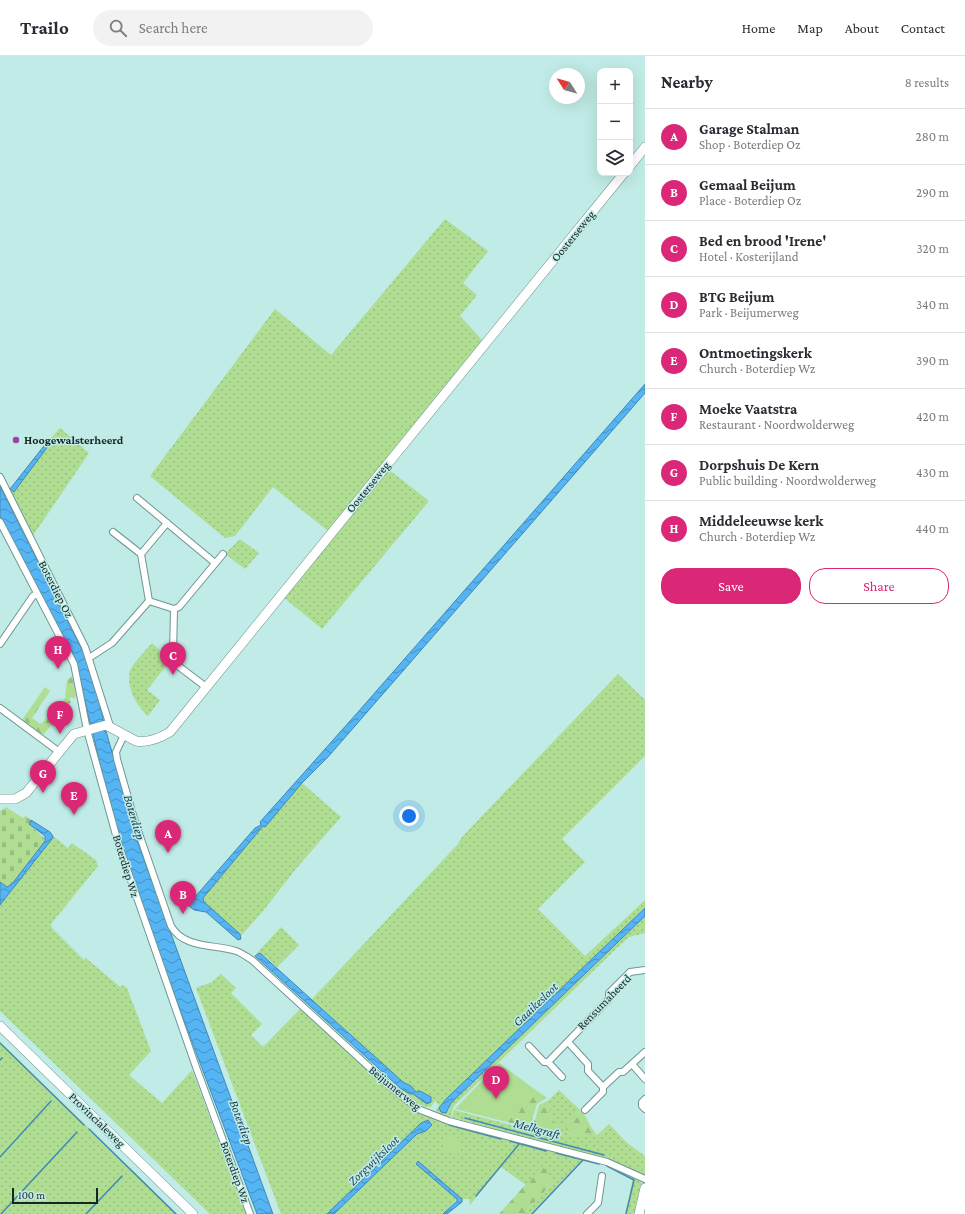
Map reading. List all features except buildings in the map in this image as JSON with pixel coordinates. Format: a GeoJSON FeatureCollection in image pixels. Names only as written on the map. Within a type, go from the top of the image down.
{"type":"FeatureCollection","features":[{"type":"Feature","properties":{"kind":"street"},"geometry":{"type":"LineString","coordinates":[[633,162],[645,147]]}},
{"type":"Feature","properties":{"kind":"street","name":"Oosterseweg"},"geometry":{"type":"LineString","coordinates":[[108,726],[124,736],[141,742],[162,737],[170,732],[622,176]]}},
{"type":"Feature","properties":{"kind":"street","name":"Boterdiep Oz"},"geometry":{"type":"LineString","coordinates":[[0,477],[90,658],[108,726]]}},
{"type":"Feature","properties":{"kind":"street"},"geometry":{"type":"LineString","coordinates":[[137,498],[215,563]]}},
{"type":"Feature","properties":{"kind":"street","name":"Boterdiep Wz"},"geometry":{"type":"LineString","coordinates":[[0,522],[74,664],[88,729],[119,846],[196,1067],[250,1214]]}},
{"type":"Feature","properties":{"kind":"street"},"geometry":{"type":"LineString","coordinates":[[142,554],[167,523]]}},
{"type":"Feature","properties":{"kind":"street"},"geometry":{"type":"LineString","coordinates":[[113,532],[142,554],[149,601]]}},
{"type":"Feature","properties":{"kind":"street"},"geometry":{"type":"LineString","coordinates":[[149,601],[174,609],[179,607],[223,554]]}},
{"type":"Feature","properties":{"kind":"street"},"geometry":{"type":"LineString","coordinates":[[0,644],[33,596],[37,594]]}},
{"type":"Feature","properties":{"kind":"street"},"geometry":{"type":"LineString","coordinates":[[90,658],[112,643],[142,606],[149,601]]}},
{"type":"Feature","properties":{"kind":"street"},"geometry":{"type":"LineString","coordinates":[[174,609],[173,655],[177,665],[206,687]]}},
{"type":"Feature","properties":{"kind":"street"},"geometry":{"type":"LineString","coordinates":[[0,708],[58,751]]}},
{"type":"Feature","properties":{"kind":"street"},"geometry":{"type":"LineString","coordinates":[[0,798],[15,798],[26,793],[58,751],[74,734],[88,729],[108,726]]}},
{"type":"Feature","properties":{"kind":"street","name":"Beijumerweg"},"geometry":{"type":"LineString","coordinates":[[124,736],[116,752],[117,759],[135,822],[171,926],[179,937],[191,942],[238,951],[252,960],[397,1093],[426,1114],[607,1162],[645,1179]]}},
{"type":"Feature","properties":{"kind":"street","name":"Rensumaheerd"},"geometry":{"type":"LineString","coordinates":[[548,1062],[568,1042],[573,1034],[609,999],[609,993],[630,972],[645,970]]}},
{"type":"Feature","properties":{"kind":"street","name":"Provincialeweg"},"geometry":{"type":"LineString","coordinates":[[0,1026],[193,1214]]}},
{"type":"Feature","properties":{"kind":"street","name":"Rensumaheerd"},"geometry":{"type":"LineString","coordinates":[[568,1042],[588,1064],[588,1072],[602,1087]]}},
{"type":"Feature","properties":{"kind":"street"},"geometry":{"type":"LineString","coordinates":[[528,1046],[544,1062],[548,1062],[562,1077]]}},
{"type":"Feature","properties":{"kind":"street"},"geometry":{"type":"LineString","coordinates":[[585,1110],[603,1092],[602,1087],[620,1072],[623,1072],[645,1052]]}},
{"type":"Feature","properties":{"kind":"street"},"geometry":{"type":"LineString","coordinates":[[632,1064],[645,1079]]}},
{"type":"Feature","properties":{"kind":"street"},"geometry":{"type":"LineString","coordinates":[[645,1099],[642,1102],[642,1106],[645,1109]]}},
{"type":"Feature","properties":{"kind":"street"},"geometry":{"type":"LineString","coordinates":[[587,1214],[598,1203],[602,1176]]}},
{"type":"Feature","properties":{"kind":"street"},"geometry":{"type":"LineString","coordinates":[[639,1214],[645,1188]]}},
{"type":"Feature","properties":{"kind":"green space"},"geometry":{"type":"Polygon","coordinates":[[[445,219],[488,251],[463,283],[477,295],[460,316],[483,341],[328,531],[273,487],[235,536],[225,538],[150,476],[275,309],[331,355],[445,219]]]}},
{"type":"Feature","properties":{"kind":"green space"},"geometry":{"type":"Polygon","coordinates":[[[60,428],[89,453],[32,537],[10,492],[49,445],[47,442],[60,428]]]}},
{"type":"Feature","properties":{"kind":"green space"},"geometry":{"type":"Polygon","coordinates":[[[388,469],[429,501],[322,629],[283,597],[388,469]]]}},
{"type":"Feature","properties":{"kind":"green space"},"geometry":{"type":"Polygon","coordinates":[[[240,539],[259,553],[245,569],[225,554],[240,539]]]}},
{"type":"Feature","properties":{"kind":"green space"},"geometry":{"type":"Polygon","coordinates":[[[152,643],[171,660],[147,690],[160,700],[148,716],[140,707],[133,695],[129,683],[129,677],[130,671],[134,665],[152,643]]]}},
{"type":"Feature","properties":{"kind":"green space"},"geometry":{"type":"Polygon","coordinates":[[[618,674],[645,700],[645,756],[562,839],[585,862],[538,909],[585,956],[645,900],[645,908],[446,1099],[439,1108],[448,1111],[451,1103],[645,916],[645,933],[629,937],[619,946],[454,1106],[450,1117],[438,1114],[436,1110],[439,1105],[435,1101],[431,1107],[422,1106],[399,1090],[400,1088],[414,1094],[431,1097],[420,1091],[416,1092],[411,1086],[403,1082],[312,999],[458,844],[462,837],[618,674]]]}},
{"type":"Feature","properties":{"kind":"green space"},"geometry":{"type":"Polygon","coordinates":[[[72,676],[76,696],[74,699],[71,697],[69,700],[71,702],[43,735],[22,720],[45,687],[50,691],[32,718],[40,724],[51,713],[56,711],[65,698],[67,680],[72,676]]]}},
{"type":"Feature","properties":{"kind":"green space"},"geometry":{"type":"Polygon","coordinates":[[[302,783],[341,817],[241,936],[204,902],[203,898],[263,826],[265,826],[302,783]]]}},
{"type":"Feature","properties":{"kind":"green space"},"geometry":{"type":"Polygon","coordinates":[[[6,807],[23,818],[26,816],[31,820],[29,824],[45,839],[12,884],[7,887],[0,882],[0,811],[6,807]]]}},
{"type":"Feature","properties":{"kind":"green space"},"geometry":{"type":"Polygon","coordinates":[[[53,836],[68,848],[72,843],[96,860],[98,866],[51,924],[52,928],[84,960],[86,958],[120,987],[123,985],[127,988],[151,1051],[129,1075],[162,1103],[192,1070],[246,1214],[210,1214],[0,1011],[0,905],[53,836]]]}},
{"type":"Feature","properties":{"kind":"green space"},"geometry":{"type":"Polygon","coordinates":[[[281,927],[299,945],[277,967],[265,956],[256,954],[281,927]]]}},
{"type":"Feature","properties":{"kind":"green space"},"geometry":{"type":"Polygon","coordinates":[[[221,974],[236,988],[231,993],[262,1024],[251,1035],[263,1047],[300,1009],[408,1105],[422,1114],[583,1159],[531,1214],[524,1214],[552,1183],[530,1180],[526,1185],[501,1167],[470,1205],[469,1199],[462,1199],[418,1161],[457,1199],[443,1214],[334,1214],[417,1134],[427,1130],[432,1124],[425,1121],[327,1214],[281,1214],[196,988],[212,982],[221,974]]]}},
{"type":"Feature","properties":{"kind":"green space"},"geometry":{"type":"Polygon","coordinates":[[[0,1042],[177,1214],[0,1214],[0,1042]]]}},
{"type":"Feature","properties":{"kind":"green space"},"geometry":{"type":"Polygon","coordinates":[[[499,1063],[537,1091],[507,1122],[455,1109],[499,1063]]]}},
{"type":"Feature","properties":{"kind":"green space"},"geometry":{"type":"Polygon","coordinates":[[[559,1090],[581,1111],[578,1112],[567,1132],[575,1136],[592,1133],[598,1139],[611,1126],[626,1142],[645,1156],[645,1174],[642,1175],[607,1159],[451,1117],[454,1110],[526,1129],[529,1126],[555,1132],[564,1128],[551,1122],[549,1100],[559,1090]]]}},
{"type":"Feature","properties":{"kind":"green space"},"geometry":{"type":"Polygon","coordinates":[[[537,1091],[547,1098],[537,1104],[532,1120],[526,1126],[507,1122],[537,1091]]]}},
{"type":"Feature","properties":{"kind":"green space"},"geometry":{"type":"Polygon","coordinates":[[[549,1100],[551,1121],[564,1128],[572,1116],[581,1111],[597,1135],[609,1124],[611,1126],[598,1139],[592,1133],[577,1136],[568,1132],[565,1128],[555,1132],[529,1126],[535,1120],[539,1105],[549,1100]]]}},
{"type":"Feature","properties":{"kind":"green space"},"geometry":{"type":"Polygon","coordinates":[[[445,1135],[462,1139],[458,1155],[442,1151],[445,1135]]]}},
{"type":"Feature","properties":{"kind":"green space"},"geometry":{"type":"Polygon","coordinates":[[[542,1166],[549,1174],[552,1183],[524,1214],[499,1214],[542,1166]]]}},
{"type":"Feature","properties":{"kind":"green space"},"geometry":{"type":"Polygon","coordinates":[[[633,1178],[643,1183],[636,1214],[625,1214],[633,1178]]]}},
{"type":"Feature","properties":{"kind":"water"},"geometry":{"type":"Polygon","coordinates":[[[645,384],[645,393],[328,757],[302,783],[265,827],[263,826],[203,898],[204,902],[240,934],[241,939],[238,940],[206,912],[194,910],[188,905],[255,828],[261,825],[260,822],[645,384]]]}},
{"type":"Feature","properties":{"kind":"water"},"geometry":{"type":"Polygon","coordinates":[[[47,442],[49,445],[14,492],[10,489],[47,442]]]}},
{"type":"Feature","properties":{"kind":"water"},"geometry":{"type":"Polygon","coordinates":[[[0,486],[90,666],[106,731],[138,843],[273,1214],[257,1214],[177,1002],[132,877],[111,811],[93,734],[93,725],[90,723],[79,674],[0,516],[0,486]]]}},
{"type":"Feature","properties":{"kind":"water"},"geometry":{"type":"Polygon","coordinates":[[[31,820],[50,832],[53,836],[52,839],[0,905],[0,882],[7,887],[12,884],[45,841],[45,836],[29,824],[31,820]]]}},
{"type":"Feature","properties":{"kind":"water"},"geometry":{"type":"Polygon","coordinates":[[[645,908],[645,916],[451,1103],[446,1113],[441,1112],[439,1108],[446,1099],[645,908]]]}},
{"type":"Feature","properties":{"kind":"water"},"geometry":{"type":"Polygon","coordinates":[[[260,953],[403,1082],[411,1086],[416,1092],[420,1091],[431,1097],[431,1102],[427,1104],[413,1094],[410,1094],[400,1088],[255,956],[260,953]]]}},
{"type":"Feature","properties":{"kind":"water"},"geometry":{"type":"Polygon","coordinates":[[[428,1120],[432,1125],[426,1131],[417,1134],[334,1214],[327,1214],[421,1123],[428,1120]]]}},
{"type":"Feature","properties":{"kind":"water"},"geometry":{"type":"Polygon","coordinates":[[[418,1161],[462,1199],[462,1202],[447,1214],[443,1214],[457,1201],[457,1199],[416,1164],[418,1161]]]}},
{"type":"Feature","properties":{"kind":"waterway"},"geometry":{"type":"LineString","coordinates":[[0,1043],[84,1125]]}},
{"type":"Feature","properties":{"kind":"waterway"},"geometry":{"type":"LineString","coordinates":[[0,1157],[51,1101]]}},
{"type":"Feature","properties":{"kind":"waterway","name":"Melkgraft"},"geometry":{"type":"LineString","coordinates":[[465,1118],[604,1155]]}},
{"type":"Feature","properties":{"kind":"waterway"},"geometry":{"type":"LineString","coordinates":[[449,1125],[501,1139]]}},
{"type":"Feature","properties":{"kind":"waterway"},"geometry":{"type":"LineString","coordinates":[[89,1129],[176,1214]]}},
{"type":"Feature","properties":{"kind":"waterway"},"geometry":{"type":"LineString","coordinates":[[1,1214],[77,1132]]}},
{"type":"Feature","properties":{"kind":"waterway"},"geometry":{"type":"LineString","coordinates":[[510,1141],[546,1151]]}},
{"type":"Feature","properties":{"kind":"waterway"},"geometry":{"type":"LineString","coordinates":[[476,1196],[519,1144]]}},
{"type":"Feature","properties":{"kind":"waterway"},"geometry":{"type":"LineString","coordinates":[[556,1153],[599,1164]]}},
{"type":"Feature","properties":{"kind":"waterway"},"geometry":{"type":"LineString","coordinates":[[532,1214],[583,1160]]}},
{"type":"Feature","properties":{"kind":"waterway"},"geometry":{"type":"LineString","coordinates":[[607,1166],[634,1180],[626,1214]]}},
{"type":"Feature","properties":{"kind":"waterway"},"geometry":{"type":"LineString","coordinates":[[86,1214],[122,1176]]}},
{"type":"Feature","properties":{"kind":"place","name":"Hoogewalsterheerd"},"geometry":{"type":"Point","coordinates":[16,440]}},
{"type":"Feature","properties":{"kind":"place","name":"Middeleeuwse kerk"},"geometry":{"type":"Point","coordinates":[58,669]}},
{"type":"Feature","properties":{"kind":"place","name":"Bed en brood 'Irene'"},"geometry":{"type":"Point","coordinates":[173,675]}},
{"type":"Feature","properties":{"kind":"place","name":"Moeke Vaatstra"},"geometry":{"type":"Point","coordinates":[60,734]}},
{"type":"Feature","properties":{"kind":"place","name":"Dorpshuis De Kern"},"geometry":{"type":"Point","coordinates":[43,793]}},
{"type":"Feature","properties":{"kind":"place","name":"Ontmoetingskerk"},"geometry":{"type":"Point","coordinates":[74,815]}},
{"type":"Feature","properties":{"kind":"place","name":"Garage Stalman"},"geometry":{"type":"Point","coordinates":[168,853]}},
{"type":"Feature","properties":{"kind":"place","name":"Gemaal Beijum"},"geometry":{"type":"Point","coordinates":[183,914]}},
{"type":"Feature","properties":{"kind":"place","name":"BTG Beijum"},"geometry":{"type":"Point","coordinates":[496,1099]}},
{"type":"Feature","properties":{"kind":"water label","name":"Boterdiep"},"geometry":{"type":"Point","coordinates":[135,817]}},
{"type":"Feature","properties":{"kind":"water label","name":"Gaaikesloot"},"geometry":{"type":"Point","coordinates":[535,1004]}},
{"type":"Feature","properties":{"kind":"water label","name":"Boterdiep"},"geometry":{"type":"Point","coordinates":[242,1122]}},
{"type":"Feature","properties":{"kind":"water label","name":"Zorgwijksloot"},"geometry":{"type":"Point","coordinates":[373,1160]}}]}
